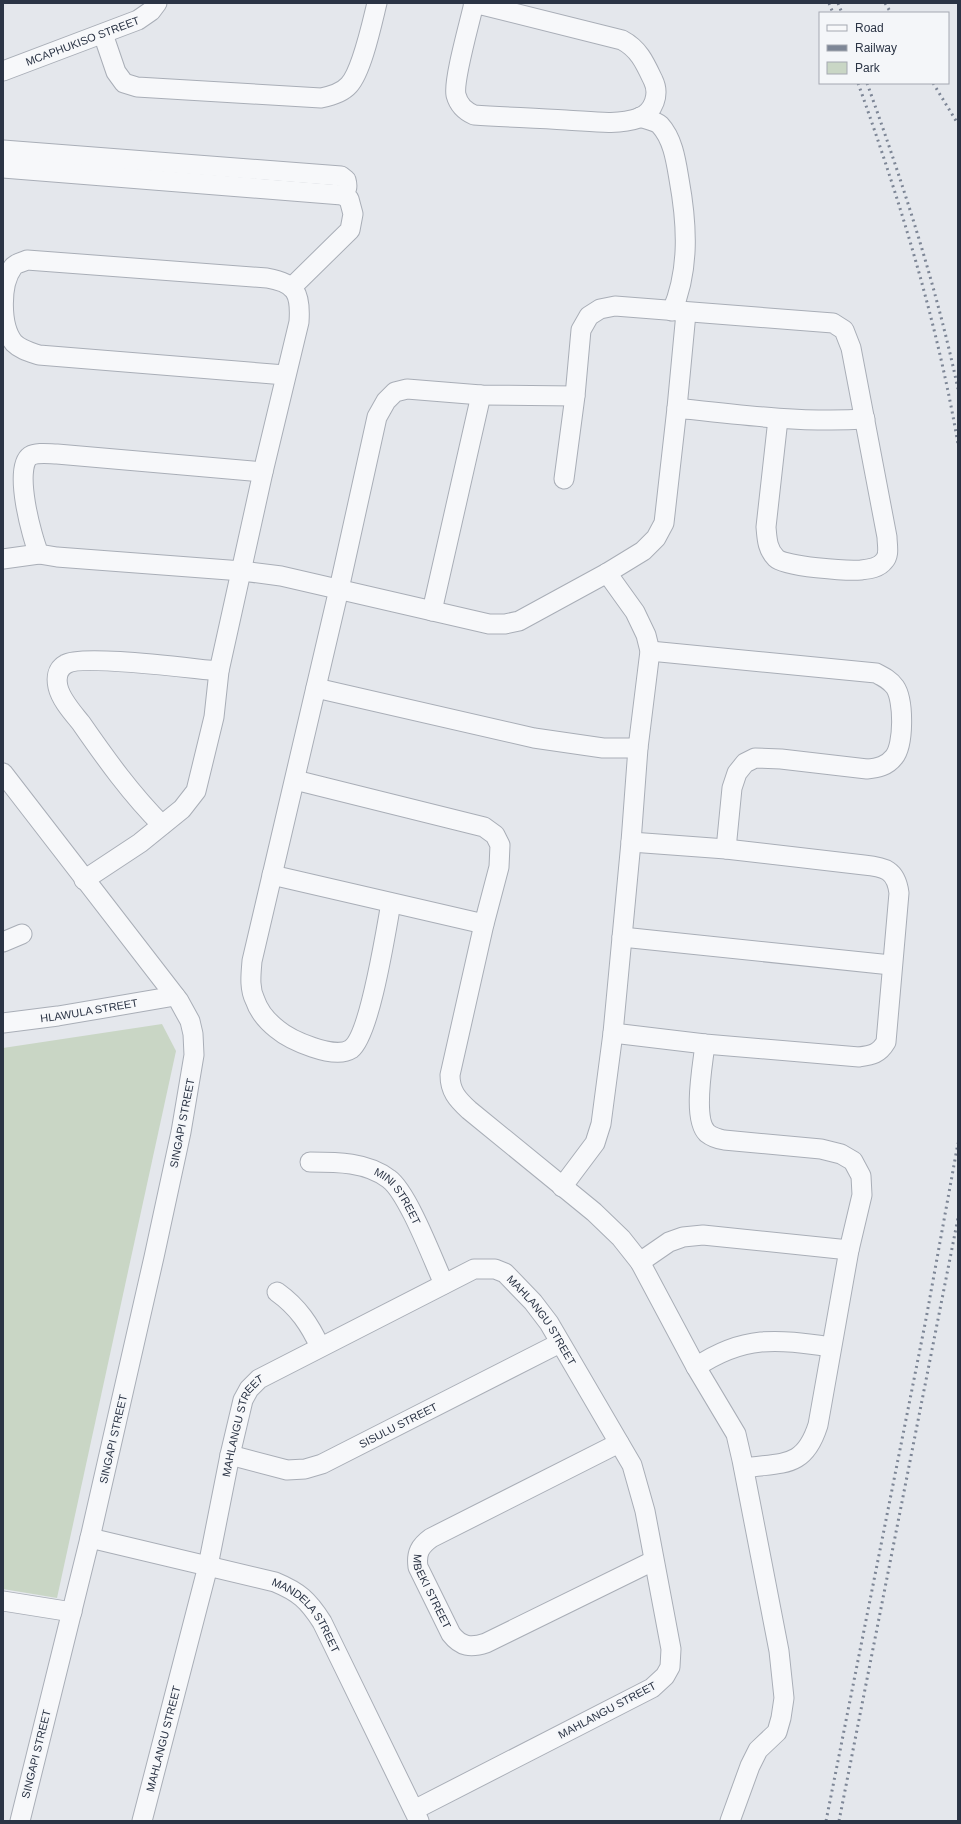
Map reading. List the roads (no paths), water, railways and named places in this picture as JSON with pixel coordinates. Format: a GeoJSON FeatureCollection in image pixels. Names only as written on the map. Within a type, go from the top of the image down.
{"type":"FeatureCollection","features":[{"type":"Feature","properties":{"kind":"street","name":"MCAPHUKISO STREET"},"geometry":{"type":"LineString","coordinates":[[3,71],[138,20],[152,11],[158,3]]}},
{"type":"Feature","properties":{"kind":"street"},"geometry":{"type":"LineString","coordinates":[[103,34],[116,72],[124,83],[137,87],[321,98],[337,94],[350,85],[362,60],[378,3]]}},
{"type":"Feature","properties":{"kind":"street"},"geometry":{"type":"LineString","coordinates":[[474,3],[622,40],[630,44],[637,50],[644,61],[654,83],[656,96],[653,105],[648,112],[640,117],[611,123],[474,115],[467,112],[460,106],[456,89],[457,78],[474,3]]}},
{"type":"Feature","properties":{"kind":"street"},"geometry":{"type":"LineString","coordinates":[[3,559],[40,554],[57,557],[242,571],[281,576],[489,624],[505,624],[519,621],[534,614],[643,551],[656,538],[664,522],[678,408],[679,295],[684,267],[685,230],[683,199],[677,167],[666,134],[659,124],[640,117]]}},
{"type":"Feature","properties":{"kind":"street"},"geometry":{"type":"LineString","coordinates":[[3,150],[341,176],[346,180],[348,185],[342,195]]}},
{"type":"Feature","properties":{"kind":"street"},"geometry":{"type":"LineString","coordinates":[[3,168],[342,195],[349,199],[353,214],[350,230],[292,287]]}},
{"type":"Feature","properties":{"kind":"street"},"geometry":{"type":"LineString","coordinates":[[84,880],[140,843],[182,809],[196,791],[214,717],[219,672],[263,472],[299,322],[299,296],[292,287],[281,280],[267,278],[27,260],[14,265],[7,276],[4,289],[4,314],[7,332],[15,344],[24,350],[39,355],[285,376]]}},
{"type":"Feature","properties":{"kind":"street"},"geometry":{"type":"LineString","coordinates":[[564,479],[575,396],[580,330],[589,316],[600,309],[615,306],[833,323],[839,326],[847,336],[851,348],[866,419],[887,537],[888,554],[884,561],[875,568],[860,570],[792,565],[776,559],[767,544],[766,526],[778,419]]}},
{"type":"Feature","properties":{"kind":"street"},"geometry":{"type":"LineString","coordinates":[[391,903],[368,1014],[358,1039],[351,1048],[344,1052],[323,1050],[302,1043],[277,1030],[263,1015],[254,1000],[252,988],[252,961],[339,589],[377,417],[386,401],[395,392],[407,389],[481,395],[575,396]]}},
{"type":"Feature","properties":{"kind":"street"},"geometry":{"type":"LineString","coordinates":[[432,611],[481,395]]}},
{"type":"Feature","properties":{"kind":"street"},"geometry":{"type":"LineString","coordinates":[[678,408],[778,419],[866,419]]}},
{"type":"Feature","properties":{"kind":"street"},"geometry":{"type":"LineString","coordinates":[[40,554],[34,543],[23,486],[25,462],[36,454],[57,454],[263,472]]}},
{"type":"Feature","properties":{"kind":"street"},"geometry":{"type":"LineString","coordinates":[[562,1187],[594,1143],[598,1136],[601,1124],[614,1033],[638,748],[650,651],[646,635],[635,612],[607,573]]}},
{"type":"Feature","properties":{"kind":"street"},"geometry":{"type":"LineString","coordinates":[[650,651],[876,673],[887,678],[896,687],[900,697],[902,714],[898,750],[896,756],[887,764],[878,768],[867,769],[781,759],[755,758],[745,762],[737,773],[732,788],[726,849]]}},
{"type":"Feature","properties":{"kind":"street"},"geometry":{"type":"LineString","coordinates":[[162,825],[149,812],[106,759],[71,710],[59,689],[57,676],[60,668],[67,662],[82,660],[132,662],[219,672]]}},
{"type":"Feature","properties":{"kind":"street"},"geometry":{"type":"LineString","coordinates":[[316,688],[534,738],[603,748],[638,748]]}},
{"type":"Feature","properties":{"kind":"street","name":"SINGAPI STREET"},"geometry":{"type":"LineString","coordinates":[[3,773],[84,880],[175,996],[190,1021],[194,1055],[181,1132],[154,1257],[90,1538],[20,1821]]}},
{"type":"Feature","properties":{"kind":"street"},"geometry":{"type":"LineString","coordinates":[[295,780],[484,827],[495,835],[500,845],[501,855],[499,867],[484,924],[450,1075],[452,1090],[457,1099],[469,1110],[611,1228],[640,1262],[696,1367],[736,1434],[744,1468],[782,1676],[784,1698],[777,1732],[758,1750],[750,1766],[730,1821]]}},
{"type":"Feature","properties":{"kind":"street"},"geometry":{"type":"LineString","coordinates":[[614,1033],[705,1044],[859,1057],[873,1055],[882,1050],[886,1042],[891,965],[899,892],[897,880],[893,874],[873,866],[726,849],[631,842]]}},
{"type":"Feature","properties":{"kind":"street"},"geometry":{"type":"LineString","coordinates":[[272,875],[484,924]]}},
{"type":"Feature","properties":{"kind":"street"},"geometry":{"type":"LineString","coordinates":[[622,937],[891,965]]}},
{"type":"Feature","properties":{"kind":"street","name":"HLAWULA STREET"},"geometry":{"type":"LineString","coordinates":[[3,1023],[40,1019],[175,996]]}},
{"type":"Feature","properties":{"kind":"street"},"geometry":{"type":"LineString","coordinates":[[705,1044],[700,1106],[701,1121],[707,1132],[716,1138],[724,1140],[821,1149],[841,1154],[853,1161],[858,1167],[861,1176],[862,1195],[849,1250],[818,1425],[813,1441],[807,1451],[799,1458],[744,1468]]}},
{"type":"Feature","properties":{"kind":"street","name":"MINI STREET"},"geometry":{"type":"LineString","coordinates":[[310,1162],[352,1164],[381,1174],[390,1180],[407,1203],[444,1284]]}},
{"type":"Feature","properties":{"kind":"street"},"geometry":{"type":"LineString","coordinates":[[640,1262],[669,1242],[683,1237],[703,1235],[849,1250]]}},
{"type":"Feature","properties":{"kind":"street","name":"MAHLANGU STREET"},"geometry":{"type":"LineString","coordinates":[[142,1821],[208,1566],[242,1400],[249,1389],[258,1379],[474,1269],[495,1269],[505,1273],[518,1284],[545,1318],[632,1465],[641,1494],[669,1634],[671,1657],[670,1668],[659,1683],[417,1816]]}},
{"type":"Feature","properties":{"kind":"street"},"geometry":{"type":"LineString","coordinates":[[277,1292],[291,1302],[303,1315],[320,1347]]}},
{"type":"Feature","properties":{"kind":"street"},"geometry":{"type":"LineString","coordinates":[[696,1367],[708,1359],[735,1346],[757,1342],[784,1341],[831,1347]]}},
{"type":"Feature","properties":{"kind":"street","name":"SISULU STREET"},"geometry":{"type":"LineString","coordinates":[[230,1455],[287,1470],[305,1469],[322,1464],[560,1343]]}},
{"type":"Feature","properties":{"kind":"street","name":"MBEKI STREET"},"geometry":{"type":"LineString","coordinates":[[620,1443],[431,1538],[422,1544],[417,1560],[418,1567],[451,1634],[457,1642],[471,1647],[486,1643],[653,1560]]}},
{"type":"Feature","properties":{"kind":"street","name":"MANDELA STREET"},"geometry":{"type":"LineString","coordinates":[[90,1538],[275,1582],[292,1589],[304,1597],[322,1622],[417,1816]]}},
{"type":"Feature","properties":{"kind":"street"},"geometry":{"type":"LineString","coordinates":[[3,1601],[72,1612]]}},
{"type":"Feature","properties":{"kind":"railway"},"geometry":{"type":"LineString","coordinates":[[829,3],[833,12]]}},
{"type":"Feature","properties":{"kind":"railway"},"geometry":{"type":"LineString","coordinates":[[838,3],[842,12]]}},
{"type":"Feature","properties":{"kind":"railway"},"geometry":{"type":"LineString","coordinates":[[885,3],[890,12]]}},
{"type":"Feature","properties":{"kind":"railway"},"geometry":{"type":"LineString","coordinates":[[858,84],[903,217],[916,262],[939,352],[958,444]]}},
{"type":"Feature","properties":{"kind":"railway"},"geometry":{"type":"LineString","coordinates":[[867,84],[918,235],[940,312],[958,389]]}},
{"type":"Feature","properties":{"kind":"railway"},"geometry":{"type":"LineString","coordinates":[[934,84],[958,124]]}},
{"type":"Feature","properties":{"kind":"railway"},"geometry":{"type":"LineString","coordinates":[[826,1821],[926,1319],[958,1143]]}},
{"type":"Feature","properties":{"kind":"railway"},"geometry":{"type":"LineString","coordinates":[[839,1821],[958,1218]]}}]}
